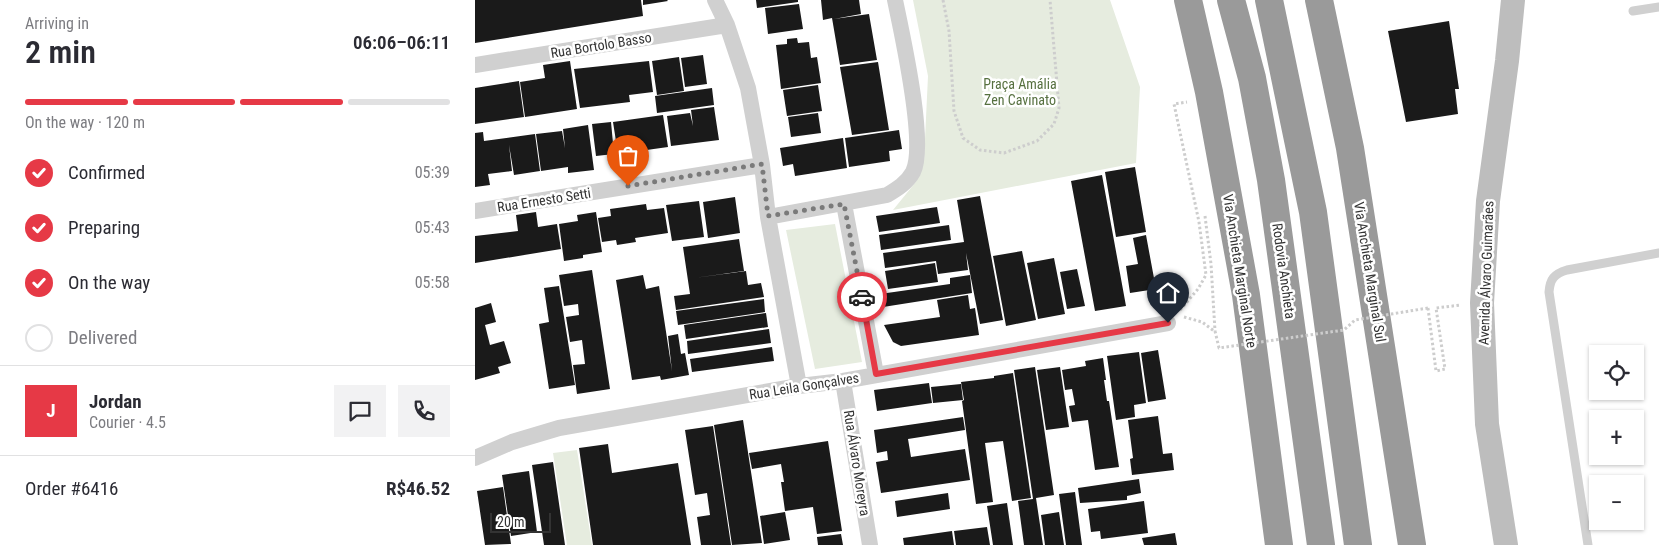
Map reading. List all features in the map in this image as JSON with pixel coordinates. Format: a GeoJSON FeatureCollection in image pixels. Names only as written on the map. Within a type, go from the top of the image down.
{"type":"FeatureCollection","features":[{"type":"Feature","properties":{"kind":"highway","name":"Via Anchieta Marginal Norte"},"geometry":{"type":"LineString","coordinates":[[1189,0],[1209,92],[1246,295],[1279,545]]}},
{"type":"Feature","properties":{"kind":"highway","name":"Rodovia Anchieta"},"geometry":{"type":"LineString","coordinates":[[1231,0],[1252,78],[1271,180],[1321,545]]}},
{"type":"Feature","properties":{"kind":"highway"},"geometry":{"type":"LineString","coordinates":[[1269,0],[1313,212],[1358,545]]}},
{"type":"Feature","properties":{"kind":"highway","name":"Via Anchieta Marginal Sul"},"geometry":{"type":"LineString","coordinates":[[1319,0],[1351,148],[1412,545]]}},
{"type":"Feature","properties":{"kind":"street"},"geometry":{"type":"LineString","coordinates":[[715,0],[727,25],[748,88],[762,164],[768,216],[799,386]]}},
{"type":"Feature","properties":{"kind":"street"},"geometry":{"type":"LineString","coordinates":[[768,216],[887,195],[901,187],[912,173],[917,160],[912,92],[895,0]]}},
{"type":"Feature","properties":{"kind":"street","name":"Avenida Álvaro Guimarães"},"geometry":{"type":"LineString","coordinates":[[1506,545],[1487,424],[1482,304],[1488,201],[1507,61],[1513,0]]}},
{"type":"Feature","properties":{"kind":"street","name":"Rua Bortolo Basso"},"geometry":{"type":"LineString","coordinates":[[475,65],[727,25]]}},
{"type":"Feature","properties":{"kind":"street","name":"Rua Ernesto Setti"},"geometry":{"type":"LineString","coordinates":[[475,211],[762,164]]}},
{"type":"Feature","properties":{"kind":"street"},"geometry":{"type":"LineString","coordinates":[[844,204],[876,374]]}},
{"type":"Feature","properties":{"kind":"street","name":"Rua Leila Gonçalves"},"geometry":{"type":"LineString","coordinates":[[475,458],[512,442],[559,428],[799,386],[843,381],[1168,323]]}},
{"type":"Feature","properties":{"kind":"street","name":"Rua Álvaro Moreyra"},"geometry":{"type":"LineString","coordinates":[[843,381],[870,545]]}},
{"type":"Feature","properties":{"kind":"lane"},"geometry":{"type":"LineString","coordinates":[[1633,12],[1659,6]]}},
{"type":"Feature","properties":{"kind":"lane"},"geometry":{"type":"LineString","coordinates":[[1588,545],[1549,283],[1553,277],[1567,270],[1659,253]]}},
{"type":"Feature","properties":{"kind":"path"},"geometry":{"type":"LineString","coordinates":[[943,0],[949,31],[954,111],[963,138],[980,150],[1004,153],[1037,141],[1054,124],[1059,108],[1049,0]]}},
{"type":"Feature","properties":{"kind":"path"},"geometry":{"type":"LineString","coordinates":[[1191,101],[1174,104],[1199,222],[1206,275],[1198,289],[1175,315],[1202,322],[1215,331]]}},
{"type":"Feature","properties":{"kind":"path"},"geometry":{"type":"LineString","coordinates":[[1204,206],[1211,264],[1215,331],[1219,348],[1344,330],[1355,320],[1427,308],[1436,371],[1445,369],[1436,308]]}},
{"type":"Feature","properties":{"kind":"green space","name":"Praça Amália Zen Cavinato"},"geometry":{"type":"Polygon","coordinates":[[[913,0],[1110,0],[1140,87],[1136,163],[893,210],[915,183],[924,160],[928,76],[913,0]]]}},
{"type":"Feature","properties":{"kind":"green space"},"geometry":{"type":"Polygon","coordinates":[[[835,224],[862,362],[815,369],[786,230],[835,224]]]}},
{"type":"Feature","properties":{"kind":"green space"},"geometry":{"type":"Polygon","coordinates":[[[577,450],[592,545],[567,545],[553,453],[577,450]]]}},
{"type":"Feature","properties":{"kind":"building"},"geometry":{"type":"Polygon","coordinates":[[[475,0],[641,0],[643,16],[475,43],[475,0]]]}},
{"type":"Feature","properties":{"kind":"building"},"geometry":{"type":"Polygon","coordinates":[[[643,0],[667,0],[668,1],[643,5],[643,0]]]}},
{"type":"Feature","properties":{"kind":"building"},"geometry":{"type":"Polygon","coordinates":[[[756,0],[798,0],[798,2],[757,8],[756,0]]]}},
{"type":"Feature","properties":{"kind":"building"},"geometry":{"type":"Polygon","coordinates":[[[821,0],[859,0],[861,14],[834,19],[869,14],[877,60],[840,65],[832,18],[823,20],[821,0]]]}},
{"type":"Feature","properties":{"kind":"building"},"geometry":{"type":"Polygon","coordinates":[[[799,4],[803,29],[768,34],[765,8],[799,4]]]}},
{"type":"Feature","properties":{"kind":"building"},"geometry":{"type":"Polygon","coordinates":[[[1449,21],[1459,89],[1455,89],[1458,114],[1406,122],[1388,31],[1449,21]]]}},
{"type":"Feature","properties":{"kind":"building"},"geometry":{"type":"Polygon","coordinates":[[[797,38],[798,43],[809,42],[811,58],[817,57],[821,83],[781,89],[776,45],[787,44],[787,39],[797,38]]]}},
{"type":"Feature","properties":{"kind":"building"},"geometry":{"type":"Polygon","coordinates":[[[703,55],[707,84],[685,87],[681,58],[703,55]]]}},
{"type":"Feature","properties":{"kind":"building"},"geometry":{"type":"Polygon","coordinates":[[[679,57],[684,91],[657,95],[652,61],[679,57]]]}},
{"type":"Feature","properties":{"kind":"building"},"geometry":{"type":"Polygon","coordinates":[[[570,61],[577,109],[525,117],[520,82],[545,78],[543,65],[570,61]]]}},
{"type":"Feature","properties":{"kind":"building"},"geometry":{"type":"Polygon","coordinates":[[[649,61],[653,92],[629,95],[630,102],[580,108],[574,69],[649,61]]]}},
{"type":"Feature","properties":{"kind":"building"},"geometry":{"type":"Polygon","coordinates":[[[878,62],[889,130],[852,135],[840,67],[878,62]]]}},
{"type":"Feature","properties":{"kind":"building"},"geometry":{"type":"Polygon","coordinates":[[[519,81],[524,117],[475,124],[475,88],[519,81]]]}},
{"type":"Feature","properties":{"kind":"building"},"geometry":{"type":"Polygon","coordinates":[[[818,85],[822,111],[787,116],[783,90],[818,85]]]}},
{"type":"Feature","properties":{"kind":"building"},"geometry":{"type":"Polygon","coordinates":[[[712,88],[714,105],[657,113],[655,96],[712,88]]]}},
{"type":"Feature","properties":{"kind":"building"},"geometry":{"type":"Polygon","coordinates":[[[714,107],[719,140],[671,146],[667,116],[690,113],[693,126],[691,110],[714,107]]]}},
{"type":"Feature","properties":{"kind":"building"},"geometry":{"type":"Polygon","coordinates":[[[818,113],[821,133],[791,137],[788,117],[818,113]]]}},
{"type":"Feature","properties":{"kind":"building"},"geometry":{"type":"Polygon","coordinates":[[[663,115],[668,147],[618,154],[613,122],[663,115]]]}},
{"type":"Feature","properties":{"kind":"building"},"geometry":{"type":"Polygon","coordinates":[[[611,122],[614,154],[596,156],[592,124],[611,122]]]}},
{"type":"Feature","properties":{"kind":"building"},"geometry":{"type":"Polygon","coordinates":[[[588,125],[594,170],[568,173],[568,167],[541,171],[536,134],[562,131],[565,148],[563,129],[588,125]]]}},
{"type":"Feature","properties":{"kind":"building"},"geometry":{"type":"Polygon","coordinates":[[[899,130],[902,149],[889,151],[890,161],[849,167],[845,138],[899,130]]]}},
{"type":"Feature","properties":{"kind":"building"},"geometry":{"type":"Polygon","coordinates":[[[483,132],[484,141],[535,134],[540,171],[514,175],[509,145],[512,171],[488,174],[490,185],[475,187],[475,133],[483,132]]]}},
{"type":"Feature","properties":{"kind":"building"},"geometry":{"type":"Polygon","coordinates":[[[843,138],[847,168],[795,176],[793,164],[783,166],[780,148],[843,138]]]}},
{"type":"Feature","properties":{"kind":"building"},"geometry":{"type":"Polygon","coordinates":[[[1135,167],[1146,232],[1116,237],[1105,172],[1135,167]]]}},
{"type":"Feature","properties":{"kind":"building"},"geometry":{"type":"Polygon","coordinates":[[[1102,175],[1126,306],[1095,311],[1071,181],[1102,175]]]}},
{"type":"Feature","properties":{"kind":"building"},"geometry":{"type":"Polygon","coordinates":[[[980,196],[1003,320],[980,324],[966,253],[968,270],[938,274],[936,261],[885,268],[883,253],[964,242],[957,200],[980,196]]]}},
{"type":"Feature","properties":{"kind":"building"},"geometry":{"type":"Polygon","coordinates":[[[735,197],[740,233],[708,238],[703,202],[735,197]]]}},
{"type":"Feature","properties":{"kind":"building"},"geometry":{"type":"Polygon","coordinates":[[[699,201],[704,237],[672,241],[666,205],[699,201]]]}},
{"type":"Feature","properties":{"kind":"building"},"geometry":{"type":"Polygon","coordinates":[[[646,204],[647,210],[664,208],[668,233],[635,238],[636,242],[617,245],[616,240],[602,242],[598,218],[611,216],[610,209],[646,204]]]}},
{"type":"Feature","properties":{"kind":"building"},"geometry":{"type":"Polygon","coordinates":[[[937,207],[940,223],[879,232],[876,216],[937,207]]]}},
{"type":"Feature","properties":{"kind":"building"},"geometry":{"type":"Polygon","coordinates":[[[536,212],[538,227],[557,224],[561,249],[475,263],[475,236],[518,231],[516,215],[536,212]]]}},
{"type":"Feature","properties":{"kind":"building"},"geometry":{"type":"Polygon","coordinates":[[[596,212],[602,252],[564,261],[559,224],[578,221],[577,215],[596,212]]]}},
{"type":"Feature","properties":{"kind":"building"},"geometry":{"type":"Polygon","coordinates":[[[949,225],[951,240],[881,250],[879,235],[949,225]]]}},
{"type":"Feature","properties":{"kind":"building"},"geometry":{"type":"Polygon","coordinates":[[[1146,235],[1156,289],[1130,293],[1126,266],[1138,264],[1133,238],[1146,235]]]}},
{"type":"Feature","properties":{"kind":"building"},"geometry":{"type":"Polygon","coordinates":[[[739,239],[744,271],[694,278],[746,271],[748,285],[761,283],[764,297],[676,310],[674,296],[690,294],[683,247],[739,239]]]}},
{"type":"Feature","properties":{"kind":"building"},"geometry":{"type":"Polygon","coordinates":[[[1022,251],[1036,320],[1006,326],[993,256],[1022,251]]]}},
{"type":"Feature","properties":{"kind":"building"},"geometry":{"type":"Polygon","coordinates":[[[1054,258],[1065,314],[1038,319],[1027,263],[1054,258]]]}},
{"type":"Feature","properties":{"kind":"building"},"geometry":{"type":"Polygon","coordinates":[[[935,263],[938,282],[888,289],[885,271],[935,263]]]}},
{"type":"Feature","properties":{"kind":"building"},"geometry":{"type":"Polygon","coordinates":[[[1077,269],[1085,306],[1067,309],[1060,272],[1077,269]]]}},
{"type":"Feature","properties":{"kind":"building"},"geometry":{"type":"Polygon","coordinates":[[[592,270],[610,389],[577,394],[573,365],[585,364],[582,340],[570,342],[566,317],[579,315],[578,304],[564,306],[559,275],[592,270]]]}},
{"type":"Feature","properties":{"kind":"building"},"geometry":{"type":"Polygon","coordinates":[[[643,275],[646,289],[659,286],[672,371],[668,336],[678,334],[681,354],[685,353],[689,375],[661,380],[660,376],[632,380],[616,280],[643,275]]]}},
{"type":"Feature","properties":{"kind":"building"},"geometry":{"type":"Polygon","coordinates":[[[970,275],[972,293],[883,307],[880,294],[950,284],[950,278],[970,275]]]}},
{"type":"Feature","properties":{"kind":"building"},"geometry":{"type":"Polygon","coordinates":[[[559,286],[575,385],[549,389],[539,324],[549,322],[544,288],[559,286]]]}},
{"type":"Feature","properties":{"kind":"building"},"geometry":{"type":"Polygon","coordinates":[[[968,295],[970,309],[975,308],[979,335],[901,346],[893,342],[884,325],[940,317],[937,300],[968,295]]]}},
{"type":"Feature","properties":{"kind":"building"},"geometry":{"type":"Polygon","coordinates":[[[764,299],[765,312],[678,325],[676,311],[764,299]]]}},
{"type":"Feature","properties":{"kind":"building"},"geometry":{"type":"Polygon","coordinates":[[[491,303],[496,322],[485,325],[490,345],[504,341],[511,363],[498,367],[500,373],[475,380],[475,308],[491,303]]]}},
{"type":"Feature","properties":{"kind":"building"},"geometry":{"type":"Polygon","coordinates":[[[766,313],[768,327],[686,339],[684,325],[766,313]]]}},
{"type":"Feature","properties":{"kind":"building"},"geometry":{"type":"Polygon","coordinates":[[[769,329],[771,343],[688,354],[687,341],[769,329]]]}},
{"type":"Feature","properties":{"kind":"building"},"geometry":{"type":"Polygon","coordinates":[[[772,347],[774,361],[692,372],[690,359],[772,347]]]}},
{"type":"Feature","properties":{"kind":"building"},"geometry":{"type":"Polygon","coordinates":[[[1158,350],[1166,399],[1148,402],[1141,353],[1158,350]]]}},
{"type":"Feature","properties":{"kind":"building"},"geometry":{"type":"Polygon","coordinates":[[[1139,352],[1146,403],[1134,405],[1135,417],[1116,420],[1107,356],[1139,352]]]}},
{"type":"Feature","properties":{"kind":"building"},"geometry":{"type":"Polygon","coordinates":[[[1103,358],[1107,401],[1109,401],[1119,467],[1095,470],[1088,420],[1072,422],[1069,406],[1075,405],[1072,389],[1065,390],[1062,370],[1086,366],[1085,361],[1103,358]]]}},
{"type":"Feature","properties":{"kind":"building"},"geometry":{"type":"Polygon","coordinates":[[[1035,367],[1054,495],[1036,498],[1043,545],[1024,545],[1018,501],[1033,499],[1014,370],[1035,367]]]}},
{"type":"Feature","properties":{"kind":"building"},"geometry":{"type":"Polygon","coordinates":[[[1060,367],[1069,427],[1046,430],[1037,370],[1060,367]]]}},
{"type":"Feature","properties":{"kind":"building"},"geometry":{"type":"Polygon","coordinates":[[[1013,373],[1031,498],[1012,501],[1003,441],[985,443],[993,502],[976,504],[961,382],[994,378],[994,376],[1013,373]]]}},
{"type":"Feature","properties":{"kind":"building"},"geometry":{"type":"Polygon","coordinates":[[[929,383],[932,403],[877,411],[874,390],[929,383]]]}},
{"type":"Feature","properties":{"kind":"building"},"geometry":{"type":"Polygon","coordinates":[[[961,384],[963,400],[933,403],[931,387],[961,384]]]}},
{"type":"Feature","properties":{"kind":"building"},"geometry":{"type":"Polygon","coordinates":[[[1158,416],[1163,454],[1172,453],[1174,470],[1132,475],[1130,459],[1133,458],[1128,420],[1158,416]]]}},
{"type":"Feature","properties":{"kind":"building"},"geometry":{"type":"Polygon","coordinates":[[[963,417],[965,430],[908,439],[911,457],[965,449],[970,480],[881,493],[876,462],[888,460],[887,451],[877,453],[874,430],[963,417]]]}},
{"type":"Feature","properties":{"kind":"building"},"geometry":{"type":"Polygon","coordinates":[[[743,420],[762,543],[732,545],[714,425],[743,420]]]}},
{"type":"Feature","properties":{"kind":"building"},"geometry":{"type":"Polygon","coordinates":[[[713,426],[731,545],[701,545],[697,517],[710,515],[707,493],[695,495],[685,430],[713,426]]]}},
{"type":"Feature","properties":{"kind":"building"},"geometry":{"type":"Polygon","coordinates":[[[828,441],[842,531],[817,534],[813,507],[785,511],[781,482],[784,482],[781,464],[752,469],[749,453],[828,441]]]}},
{"type":"Feature","properties":{"kind":"building"},"geometry":{"type":"Polygon","coordinates":[[[608,444],[612,473],[678,463],[691,545],[593,545],[579,448],[608,444]]]}},
{"type":"Feature","properties":{"kind":"building"},"geometry":{"type":"Polygon","coordinates":[[[553,462],[565,545],[544,545],[532,465],[553,462]]]}},
{"type":"Feature","properties":{"kind":"building"},"geometry":{"type":"Polygon","coordinates":[[[529,471],[537,532],[511,536],[502,475],[529,471]]]}},
{"type":"Feature","properties":{"kind":"building"},"geometry":{"type":"Polygon","coordinates":[[[1139,479],[1141,493],[1127,496],[1127,500],[1080,503],[1078,488],[1139,479]]]}},
{"type":"Feature","properties":{"kind":"building"},"geometry":{"type":"Polygon","coordinates":[[[503,487],[511,544],[485,545],[477,491],[503,487]]]}},
{"type":"Feature","properties":{"kind":"building"},"geometry":{"type":"Polygon","coordinates":[[[1075,492],[1082,545],[1066,545],[1059,494],[1075,492]]]}},
{"type":"Feature","properties":{"kind":"building"},"geometry":{"type":"Polygon","coordinates":[[[948,493],[950,509],[897,517],[895,501],[948,493]]]}},
{"type":"Feature","properties":{"kind":"building"},"geometry":{"type":"Polygon","coordinates":[[[1144,501],[1148,533],[1101,539],[1100,531],[1091,532],[1088,509],[1144,501]]]}},
{"type":"Feature","properties":{"kind":"building"},"geometry":{"type":"Polygon","coordinates":[[[1007,503],[1013,545],[993,545],[987,506],[1007,503]]]}},
{"type":"Feature","properties":{"kind":"building"},"geometry":{"type":"Polygon","coordinates":[[[785,512],[790,540],[764,544],[760,516],[785,512]]]}},
{"type":"Feature","properties":{"kind":"building"},"geometry":{"type":"Polygon","coordinates":[[[1059,512],[1064,545],[1045,545],[1041,515],[1059,512]]]}},
{"type":"Feature","properties":{"kind":"building"},"geometry":{"type":"Polygon","coordinates":[[[987,527],[990,545],[956,545],[954,531],[987,527]]]}},
{"type":"Feature","properties":{"kind":"building"},"geometry":{"type":"Polygon","coordinates":[[[952,531],[954,545],[904,545],[903,538],[952,531]]]}},
{"type":"Feature","properties":{"kind":"building"},"geometry":{"type":"Polygon","coordinates":[[[1175,533],[1177,545],[1144,545],[1142,538],[1175,533]]]}},
{"type":"Feature","properties":{"kind":"building"},"geometry":{"type":"Polygon","coordinates":[[[841,534],[843,545],[818,545],[817,537],[841,534]]]}},
{"type":"Feature","properties":{"kind":"way so far"},"geometry":{"type":"LineString","coordinates":[[628,186],[762,164],[768,216],[844,204],[862,297]]}},
{"type":"Feature","properties":{"kind":"route"},"geometry":{"type":"LineString","coordinates":[[862,297],[876,374],[1168,323]]}}]}
